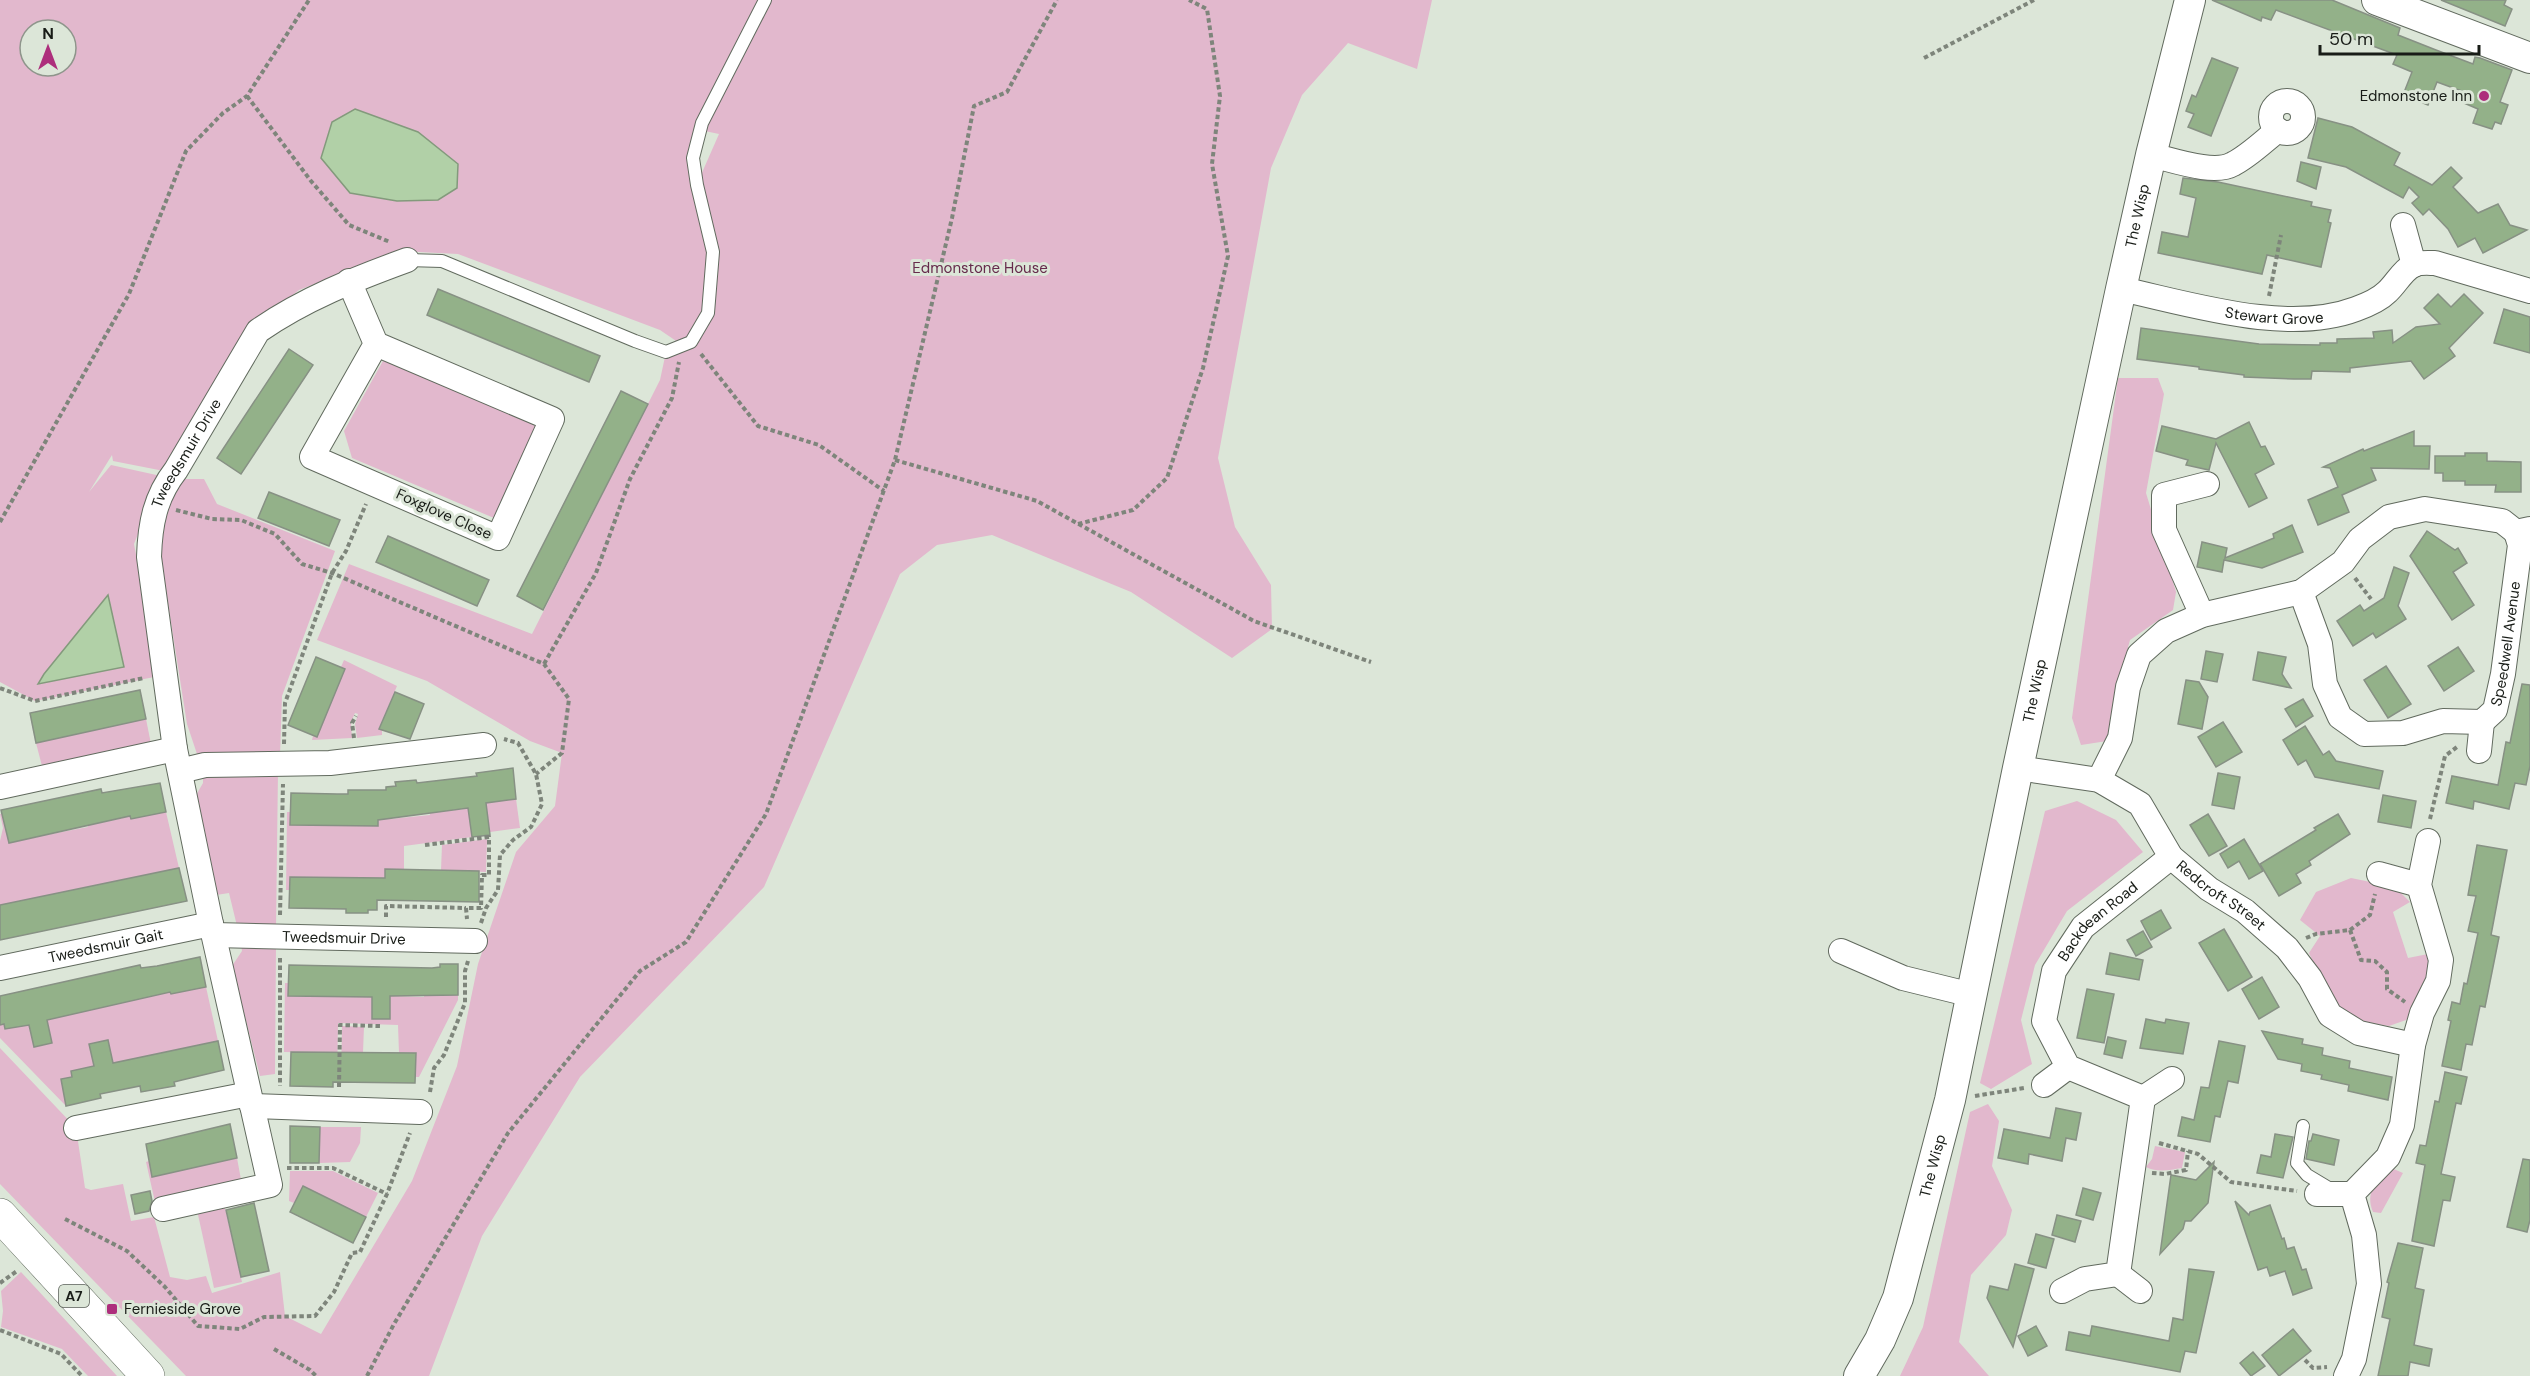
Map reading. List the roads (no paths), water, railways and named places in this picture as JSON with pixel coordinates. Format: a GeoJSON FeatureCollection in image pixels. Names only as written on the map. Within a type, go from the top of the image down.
{"type":"FeatureCollection","features":[{"type":"Feature","properties":{"kind":"main road","name":"A7"},"geometry":{"type":"LineString","coordinates":[[0,1215],[148,1376]]}},
{"type":"Feature","properties":{"kind":"street","name":"The Wisp"},"geometry":{"type":"LineString","coordinates":[[1859,1376],[1880,1340],[1898,1298],[1950,1100],[2018,768],[2121,289],[2151,155],[2190,0]]}},
{"type":"Feature","properties":{"kind":"street"},"geometry":{"type":"LineString","coordinates":[[2377,0],[2530,58]]}},
{"type":"Feature","properties":{"kind":"street"},"geometry":{"type":"LineString","coordinates":[[2151,155],[2209,168],[2223,167],[2233,164],[2278,130]]}},
{"type":"Feature","properties":{"kind":"street"},"geometry":{"type":"LineString","coordinates":[[2403,225],[2414,265],[2435,263],[2530,291]]}},
{"type":"Feature","properties":{"kind":"street","name":"Tweedsmuir Drive"},"geometry":{"type":"LineString","coordinates":[[164,1209],[270,1185],[212,929],[177,760],[149,557],[149,530],[155,506],[167,481],[176,470],[258,330],[278,317],[349,281],[407,260]]}},
{"type":"Feature","properties":{"kind":"street","name":"Stewart Grove"},"geometry":{"type":"LineString","coordinates":[[2121,289],[2232,314],[2302,318],[2336,315],[2355,310],[2386,293],[2414,265]]}},
{"type":"Feature","properties":{"kind":"street"},"geometry":{"type":"LineString","coordinates":[[349,281],[376,344]]}},
{"type":"Feature","properties":{"kind":"street","name":"Foxglove Close"},"geometry":{"type":"LineString","coordinates":[[376,344],[552,419],[498,538],[312,457],[376,344]]}},
{"type":"Feature","properties":{"kind":"street"},"geometry":{"type":"LineString","coordinates":[[2202,615],[2164,530],[2164,495],[2207,484]]}},
{"type":"Feature","properties":{"kind":"street","name":"Speedwell Avenue"},"geometry":{"type":"LineString","coordinates":[[2099,780],[2120,738],[2128,687],[2139,655],[2166,631],[2202,615],[2301,592],[2343,562],[2360,539],[2389,517],[2425,509],[2502,520],[2523,530],[2503,674],[2495,710],[2482,722],[2443,721],[2403,733],[2364,734],[2340,717],[2325,684],[2320,645],[2301,592]]}},
{"type":"Feature","properties":{"kind":"street"},"geometry":{"type":"LineString","coordinates":[[2479,751],[2482,722]]}},
{"type":"Feature","properties":{"kind":"street"},"geometry":{"type":"LineString","coordinates":[[0,787],[177,760],[205,765],[330,763],[484,745]]}},
{"type":"Feature","properties":{"kind":"street","name":"Redcroft Street"},"geometry":{"type":"LineString","coordinates":[[2018,768],[2099,780],[2140,804],[2171,856],[2209,889],[2245,911],[2287,948],[2310,978],[2330,1015],[2359,1033],[2413,1045]]}},
{"type":"Feature","properties":{"kind":"street"},"geometry":{"type":"LineString","coordinates":[[2346,1376],[2354,1359],[2369,1284],[2364,1235],[2336,1194],[2388,1157],[2402,1125],[2413,1045],[2422,1013],[2438,981],[2441,960],[2419,885],[2428,841]]}},
{"type":"Feature","properties":{"kind":"street","name":"Backdean Road"},"geometry":{"type":"LineString","coordinates":[[2068,1068],[2044,1021],[2054,971],[2083,927],[2171,856]]}},
{"type":"Feature","properties":{"kind":"street"},"geometry":{"type":"LineString","coordinates":[[2379,874],[2419,885]]}},
{"type":"Feature","properties":{"kind":"street","name":"Tweedsmuir Drive"},"geometry":{"type":"LineString","coordinates":[[212,929],[280,936],[471,940]]}},
{"type":"Feature","properties":{"kind":"street","name":"Tweedsmuir Gait"},"geometry":{"type":"LineString","coordinates":[[0,968],[212,929]]}},
{"type":"Feature","properties":{"kind":"street"},"geometry":{"type":"LineString","coordinates":[[1841,951],[1903,978],[1972,995]]}},
{"type":"Feature","properties":{"kind":"street"},"geometry":{"type":"LineString","coordinates":[[2044,1084],[2068,1068],[2143,1098]]}},
{"type":"Feature","properties":{"kind":"street"},"geometry":{"type":"LineString","coordinates":[[2118,1274],[2143,1098],[2172,1079]]}},
{"type":"Feature","properties":{"kind":"street"},"geometry":{"type":"LineString","coordinates":[[76,1128],[251,1100],[280,1107],[420,1112]]}},
{"type":"Feature","properties":{"kind":"street"},"geometry":{"type":"LineString","coordinates":[[2062,1291],[2085,1279],[2118,1274],[2140,1291]]}},
{"type":"Feature","properties":{"kind":"lane"},"geometry":{"type":"LineString","coordinates":[[407,260],[442,261],[666,352],[687,343],[708,313],[713,252],[693,158],[702,123],[765,0]]}},
{"type":"Feature","properties":{"kind":"lane"},"geometry":{"type":"LineString","coordinates":[[2303,1126],[2297,1163],[2307,1175],[2336,1194]]}},
{"type":"Feature","properties":{"kind":"place","name":"Edmonstone Inn"},"geometry":{"type":"Point","coordinates":[2484,96]}},
{"type":"Feature","properties":{"kind":"place","name":"Fernieside Grove"},"geometry":{"type":"Point","coordinates":[112,1309]}},
{"type":"Feature","properties":{"kind":"park label","name":"Edmonstone House"},"geometry":{"type":"Point","coordinates":[980,268]}}]}
